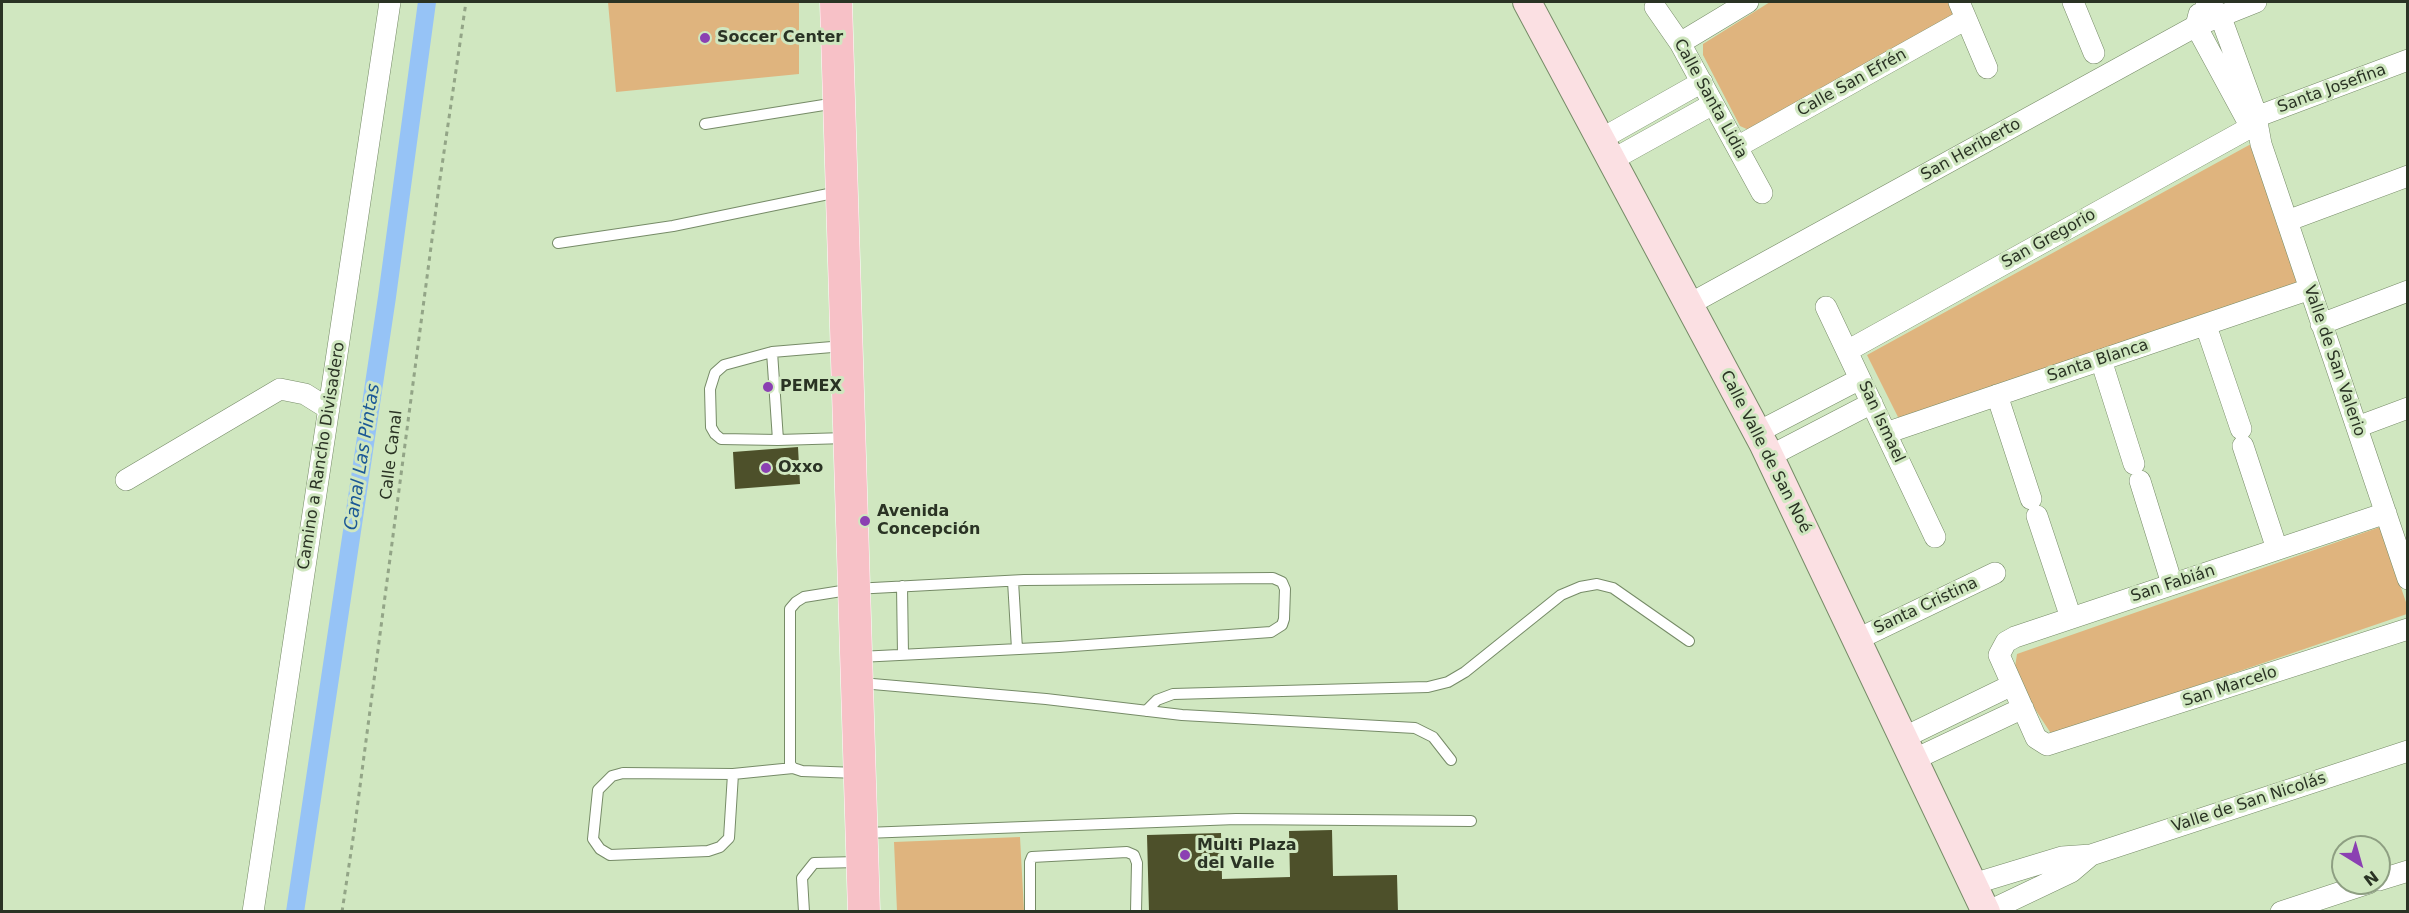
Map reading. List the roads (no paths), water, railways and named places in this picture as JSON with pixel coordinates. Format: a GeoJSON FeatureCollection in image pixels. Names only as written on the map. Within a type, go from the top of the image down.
{"type":"FeatureCollection","features":[{"type":"Feature","properties":{"kind":"main road"},"geometry":{"type":"LineString","coordinates":[[836,2],[864,912]]}},
{"type":"Feature","properties":{"kind":"street","name":"Camino a Rancho Divisadero"},"geometry":{"type":"LineString","coordinates":[[253,912],[390,2]]}},
{"type":"Feature","properties":{"kind":"street","name":"Calle Valle de San Noé"},"geometry":{"type":"LineString","coordinates":[[1527,2],[1764,444],[1987,912]]}},
{"type":"Feature","properties":{"kind":"street"},"geometry":{"type":"LineString","coordinates":[[1680,43],[1748,2]]}},
{"type":"Feature","properties":{"kind":"street"},"geometry":{"type":"LineString","coordinates":[[2075,2],[2094,53]]}},
{"type":"Feature","properties":{"kind":"street","name":"San Heriberto"},"geometry":{"type":"LineString","coordinates":[[1688,305],[2196,26],[2210,6],[2256,2]]}},
{"type":"Feature","properties":{"kind":"street","name":"Valle de San Valerio"},"geometry":{"type":"LineString","coordinates":[[2210,6],[2256,129],[2357,428],[2394,519],[2408,579]]}},
{"type":"Feature","properties":{"kind":"street","name":"Calle Santa Lidia"},"geometry":{"type":"LineString","coordinates":[[1656,7],[1680,43],[1762,193]]}},
{"type":"Feature","properties":{"kind":"street"},"geometry":{"type":"LineString","coordinates":[[1963,10],[1988,68]]}},
{"type":"Feature","properties":{"kind":"street","name":"Calle San Efrén"},"geometry":{"type":"LineString","coordinates":[[1737,147],[1963,10]]}},
{"type":"Feature","properties":{"kind":"street","name":"Valle de San Valerio"},"geometry":{"type":"LineString","coordinates":[[2196,26],[2256,129]]}},
{"type":"Feature","properties":{"kind":"street","name":"Santa Josefina"},"geometry":{"type":"LineString","coordinates":[[2256,129],[2408,60]]}},
{"type":"Feature","properties":{"kind":"street"},"geometry":{"type":"LineString","coordinates":[[1607,149],[1702,82]]}},
{"type":"Feature","properties":{"kind":"street"},"geometry":{"type":"LineString","coordinates":[[1607,149],[1713,104]]}},
{"type":"Feature","properties":{"kind":"street","name":"San Gregorio"},"geometry":{"type":"LineString","coordinates":[[1847,351],[2256,129]]}},
{"type":"Feature","properties":{"kind":"street"},"geometry":{"type":"LineString","coordinates":[[2287,222],[2408,176]]}},
{"type":"Feature","properties":{"kind":"street","name":"Santa Blanca"},"geometry":{"type":"LineString","coordinates":[[1886,433],[2310,289]]}},
{"type":"Feature","properties":{"kind":"street"},"geometry":{"type":"LineString","coordinates":[[2321,324],[2408,291]]}},
{"type":"Feature","properties":{"kind":"street","name":"San Ismael"},"geometry":{"type":"LineString","coordinates":[[1826,307],[1935,537]]}},
{"type":"Feature","properties":{"kind":"street"},"geometry":{"type":"LineString","coordinates":[[2206,326],[2277,549]]}},
{"type":"Feature","properties":{"kind":"street"},"geometry":{"type":"LineString","coordinates":[[2101,360],[2172,584]]}},
{"type":"Feature","properties":{"kind":"street"},"geometry":{"type":"LineString","coordinates":[[1764,444],[1860,379]]}},
{"type":"Feature","properties":{"kind":"street"},"geometry":{"type":"LineString","coordinates":[[126,480],[280,388],[305,394],[329,409]]}},
{"type":"Feature","properties":{"kind":"street"},"geometry":{"type":"LineString","coordinates":[[1997,395],[2071,618]]}},
{"type":"Feature","properties":{"kind":"street"},"geometry":{"type":"LineString","coordinates":[[1764,444],[1872,403]]}},
{"type":"Feature","properties":{"kind":"street"},"geometry":{"type":"LineString","coordinates":[[2357,428],[2408,408]]}},
{"type":"Feature","properties":{"kind":"street","name":"San Fabián"},"geometry":{"type":"LineString","coordinates":[[2052,745],[2042,743],[2036,738],[2012,685],[1999,655],[2006,642],[2015,637],[2277,549],[2394,519]]}},
{"type":"Feature","properties":{"kind":"street","name":"Santa Cristina"},"geometry":{"type":"LineString","coordinates":[[1858,639],[1995,573]]}},
{"type":"Feature","properties":{"kind":"street","name":"San Marcelo"},"geometry":{"type":"LineString","coordinates":[[2052,745],[2408,629]]}},
{"type":"Feature","properties":{"kind":"street"},"geometry":{"type":"LineString","coordinates":[[1910,748],[2012,685]]}},
{"type":"Feature","properties":{"kind":"street"},"geometry":{"type":"LineString","coordinates":[[1910,748],[2023,708]]}},
{"type":"Feature","properties":{"kind":"street","name":"Valle de San Nicolás"},"geometry":{"type":"LineString","coordinates":[[1973,884],[2062,857],[2091,855],[2408,751]]}},
{"type":"Feature","properties":{"kind":"street","name":"Valle de San Nicolás"},"geometry":{"type":"LineString","coordinates":[[1987,912],[2071,872],[2091,855]]}},
{"type":"Feature","properties":{"kind":"street"},"geometry":{"type":"LineString","coordinates":[[2391,876],[2408,871]]}},
{"type":"Feature","properties":{"kind":"street"},"geometry":{"type":"LineString","coordinates":[[2281,912],[2333,895]]}},
{"type":"Feature","properties":{"kind":"lane"},"geometry":{"type":"LineString","coordinates":[[705,124],[839,103]]}},
{"type":"Feature","properties":{"kind":"lane"},"geometry":{"type":"LineString","coordinates":[[558,243],[673,226],[842,191]]}},
{"type":"Feature","properties":{"kind":"lane"},"geometry":{"type":"LineString","coordinates":[[846,345],[772,352],[724,365],[715,373],[710,389],[711,427],[721,439],[778,440],[849,437]]}},
{"type":"Feature","properties":{"kind":"lane"},"geometry":{"type":"LineString","coordinates":[[772,352],[778,440]]}},
{"type":"Feature","properties":{"kind":"lane"},"geometry":{"type":"LineString","coordinates":[[794,768],[789,759],[790,609],[804,597],[854,589],[1013,581],[1273,578],[1282,582],[1285,589],[1284,619],[1282,625],[1271,632],[903,655],[856,670]]}},
{"type":"Feature","properties":{"kind":"lane"},"geometry":{"type":"LineString","coordinates":[[1013,581],[1017,649]]}},
{"type":"Feature","properties":{"kind":"lane"},"geometry":{"type":"LineString","coordinates":[[1146,711],[1157,700],[1173,694],[1428,687],[1448,682],[1465,672],[1561,596],[1580,587],[1597,585],[1612,588],[1689,640]]}},
{"type":"Feature","properties":{"kind":"lane"},"geometry":{"type":"LineString","coordinates":[[902,586],[903,655]]}},
{"type":"Feature","properties":{"kind":"lane"},"geometry":{"type":"LineString","coordinates":[[856,670],[893,684],[1182,715],[1415,728],[1433,737],[1451,760]]}},
{"type":"Feature","properties":{"kind":"lane"},"geometry":{"type":"LineString","coordinates":[[733,774],[729,838],[720,847],[708,851],[610,855],[600,849],[593,839],[598,790],[612,776],[623,772],[733,774],[794,768],[802,771],[860,773]]}},
{"type":"Feature","properties":{"kind":"lane"},"geometry":{"type":"LineString","coordinates":[[804,912],[802,878],[814,863],[862,847],[1236,819],[1471,821]]}},
{"type":"Feature","properties":{"kind":"lane"},"geometry":{"type":"LineString","coordinates":[[1030,912],[1030,862],[1032,857],[1127,852],[1134,855],[1137,863],[1136,912]]}},
{"type":"Feature","properties":{"kind":"waterway","name":"Canal Las Pintas"},"geometry":{"type":"LineString","coordinates":[[295,912],[387,297],[427,2]]}},
{"type":"Feature","properties":{"kind":"place","name":"Soccer Center"},"geometry":{"type":"Point","coordinates":[705,38]}},
{"type":"Feature","properties":{"kind":"place","name":"PEMEX"},"geometry":{"type":"Point","coordinates":[768,387]}},
{"type":"Feature","properties":{"kind":"place","name":"Oxxo"},"geometry":{"type":"Point","coordinates":[766,468]}},
{"type":"Feature","properties":{"kind":"place","name":"Avenida Concepción"},"geometry":{"type":"Point","coordinates":[865,521]}},
{"type":"Feature","properties":{"kind":"place","name":"Multi Plaza del Valle"},"geometry":{"type":"Point","coordinates":[1185,855]}}]}
